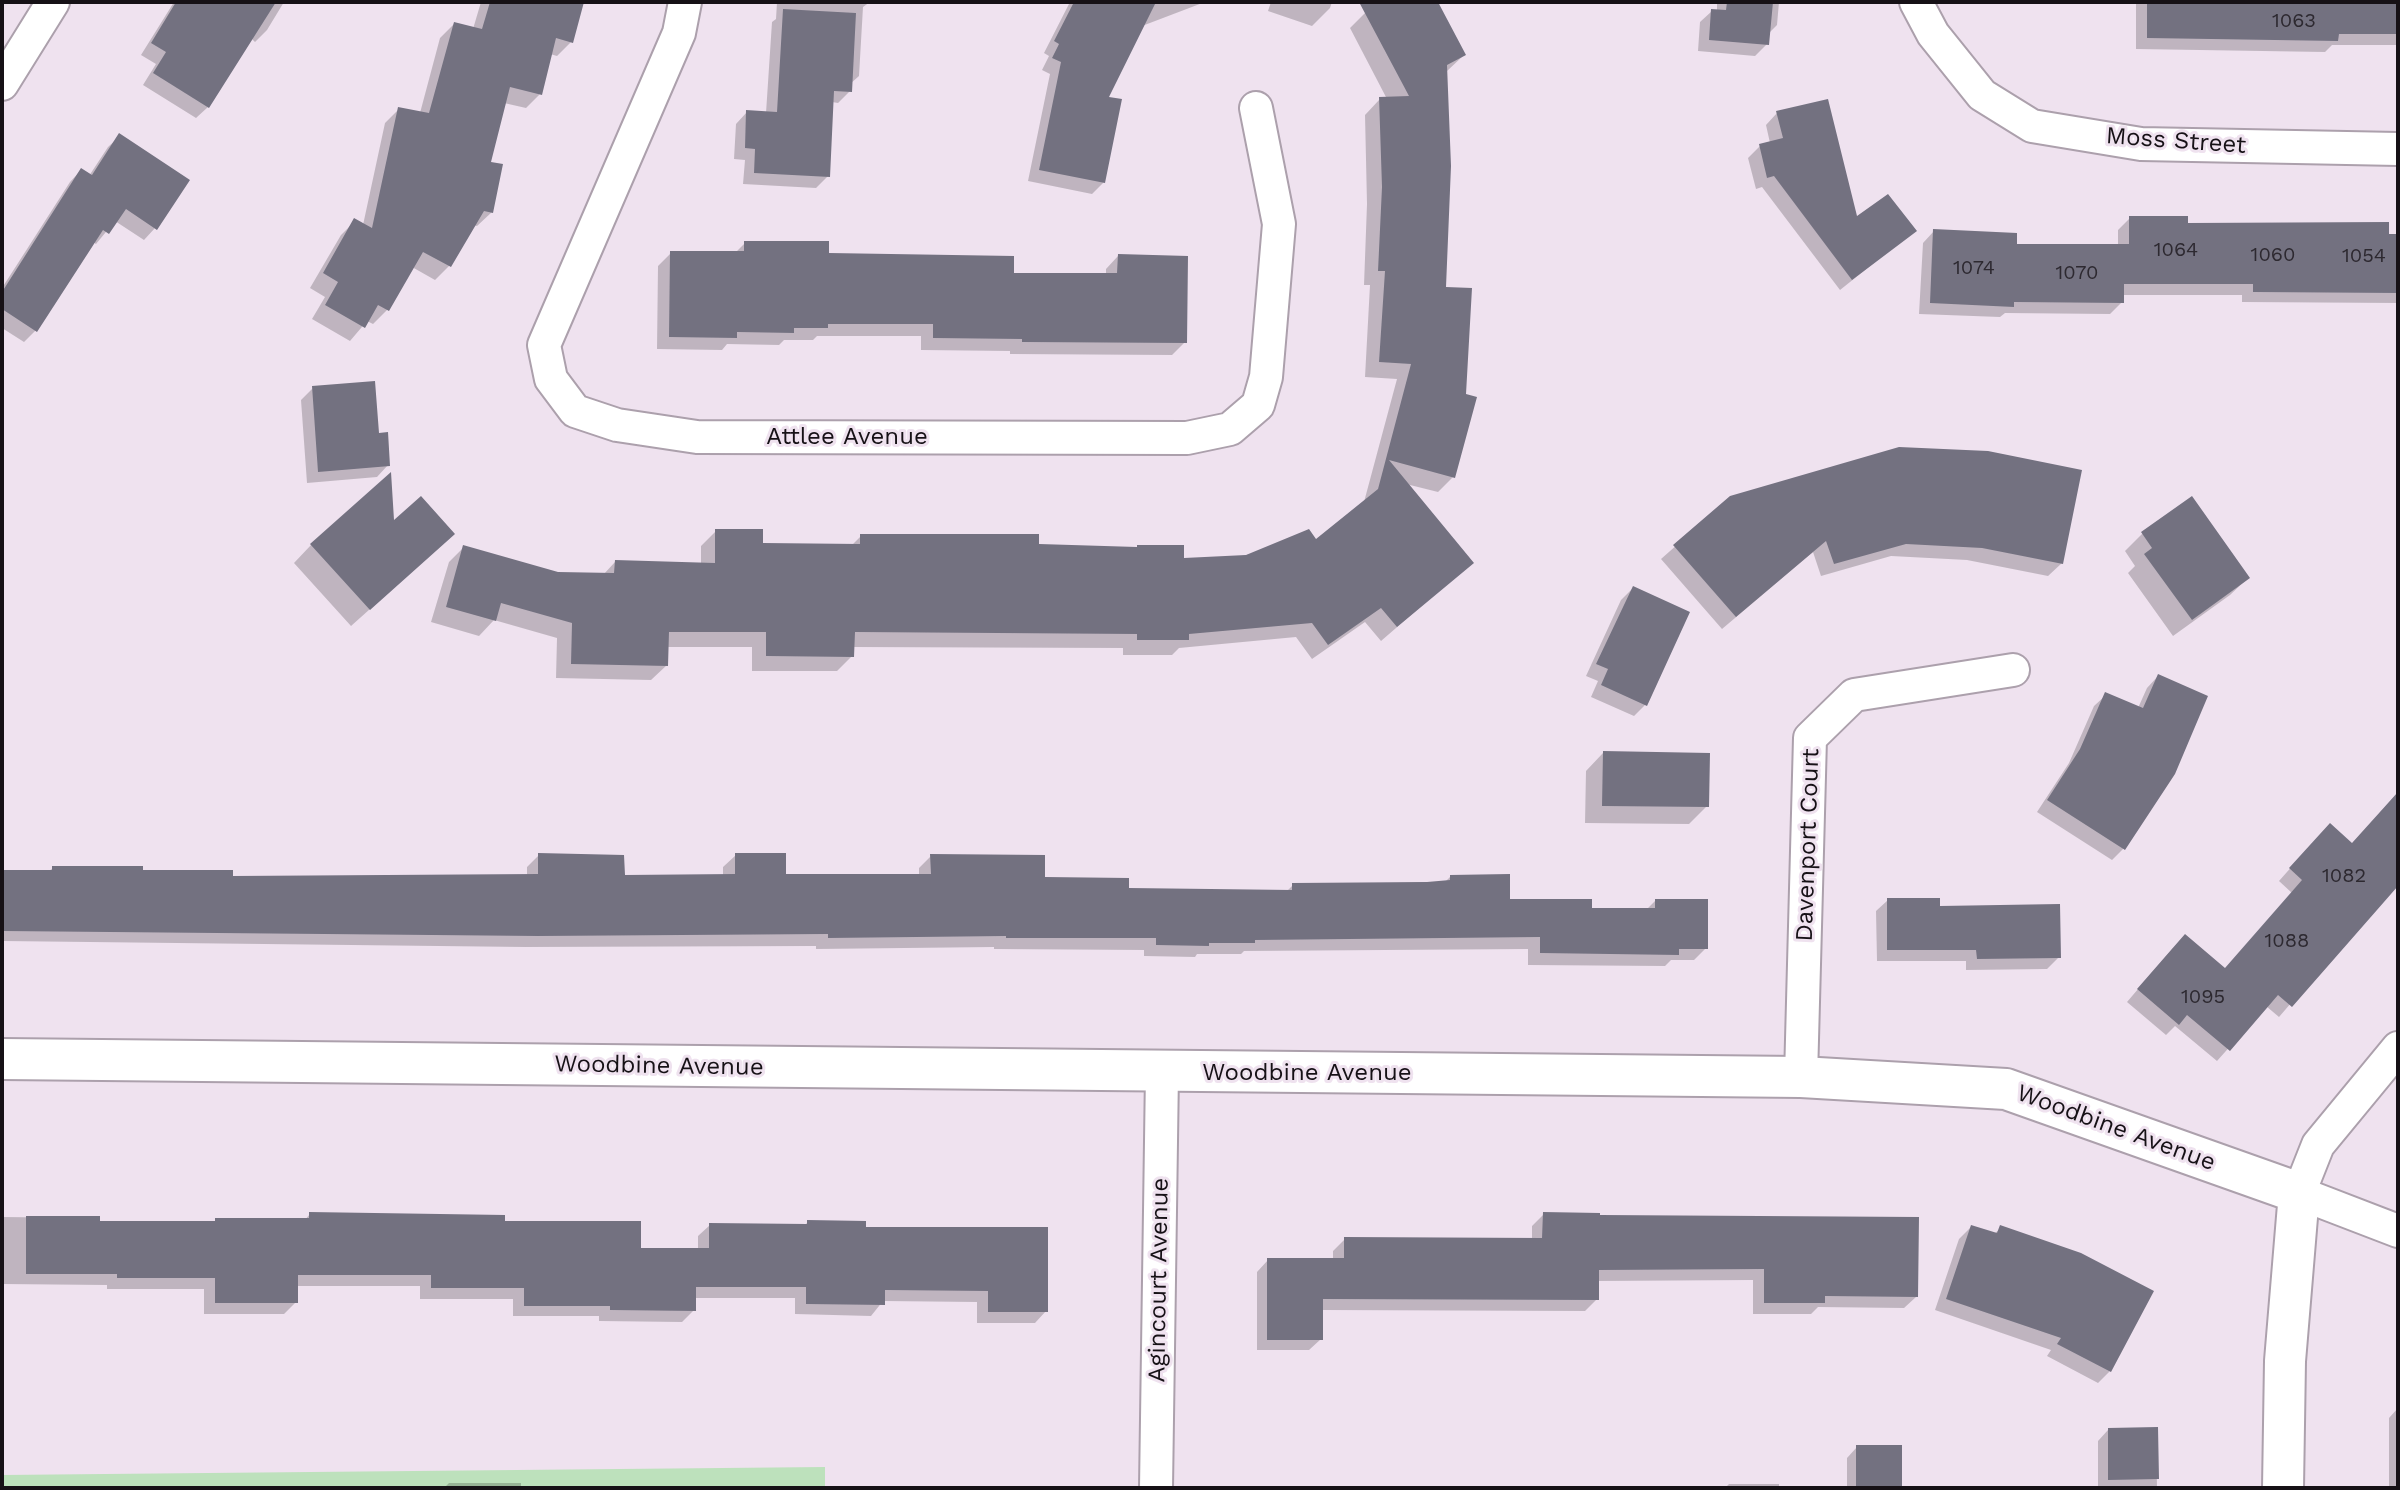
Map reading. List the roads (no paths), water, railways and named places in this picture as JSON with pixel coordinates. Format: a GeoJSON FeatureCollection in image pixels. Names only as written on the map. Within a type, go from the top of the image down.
{"type":"FeatureCollection","features":[{"type":"Feature","properties":{"kind":"street"},"geometry":{"type":"LineString","coordinates":[[2,84],[53,2]]}},
{"type":"Feature","properties":{"kind":"street","name":"Attlee Avenue"},"geometry":{"type":"LineString","coordinates":[[685,2],[679,33],[544,345],[551,379],[575,411],[617,425],[697,437],[1187,438],[1230,429],[1258,405],[1266,377],[1279,224],[1256,108]]}},
{"type":"Feature","properties":{"kind":"street","name":"Moss Street"},"geometry":{"type":"LineString","coordinates":[[1916,2],[1933,34],[1982,95],[2032,126],[2141,144],[2398,149]]}},
{"type":"Feature","properties":{"kind":"street","name":"Davenport Court"},"geometry":{"type":"LineString","coordinates":[[1801,1077],[1810,738],[1854,695],[2013,670]]}},
{"type":"Feature","properties":{"kind":"street"},"geometry":{"type":"LineString","coordinates":[[2283,1488],[2285,1361],[2299,1193],[2318,1145],[2398,1048]]}},
{"type":"Feature","properties":{"kind":"street","name":"Woodbine Avenue"},"geometry":{"type":"LineString","coordinates":[[2,1059],[1801,1077],[2006,1089],[2299,1193]]}},
{"type":"Feature","properties":{"kind":"street","name":"Agincourt Avenue"},"geometry":{"type":"LineString","coordinates":[[1156,1488],[1162,1072]]}},
{"type":"Feature","properties":{"kind":"street"},"geometry":{"type":"LineString","coordinates":[[2299,1193],[2398,1231]]}}]}
